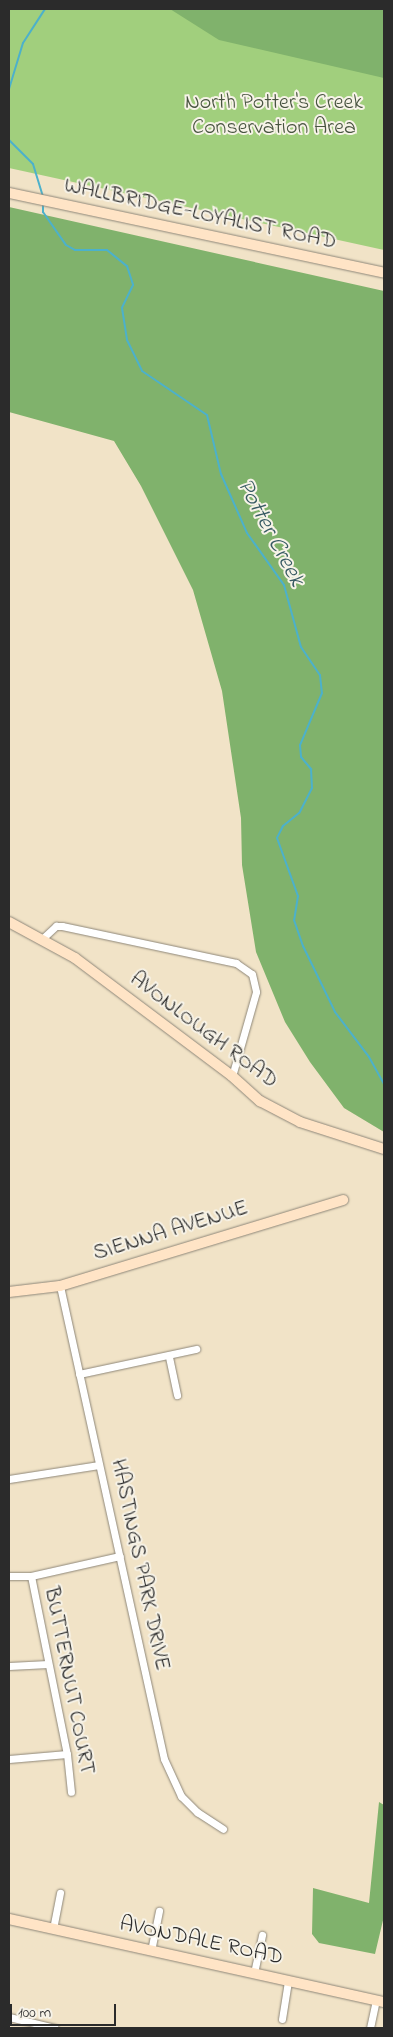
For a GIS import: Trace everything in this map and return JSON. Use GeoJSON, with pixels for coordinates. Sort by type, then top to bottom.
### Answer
{"type":"FeatureCollection","features":[{"type":"Feature","properties":{"kind":"street","name":"WALLBRIDGE-LOYALIST ROAD"},"geometry":{"type":"LineString","coordinates":[[9,193],[384,273]]}},
{"type":"Feature","properties":{"kind":"street","name":"AVONLOUGH ROAD"},"geometry":{"type":"LineString","coordinates":[[9,922],[42,938],[75,958],[232,1076],[260,1101],[300,1122],[384,1149]]}},
{"type":"Feature","properties":{"kind":"street"},"geometry":{"type":"LineString","coordinates":[[42,938],[56,926],[62,926],[236,964],[252,974],[256,992],[232,1076]]}},
{"type":"Feature","properties":{"kind":"street","name":"SIENNA AVENUE"},"geometry":{"type":"LineString","coordinates":[[9,1292],[60,1286],[343,1200]]}},
{"type":"Feature","properties":{"kind":"street","name":"HASTINGS PARK DRIVE"},"geometry":{"type":"LineString","coordinates":[[60,1286],[171,1778],[181,1796],[196,1812],[223,1829]]}},
{"type":"Feature","properties":{"kind":"street"},"geometry":{"type":"LineString","coordinates":[[79,1374],[168,1357],[196,1349]]}},
{"type":"Feature","properties":{"kind":"street"},"geometry":{"type":"LineString","coordinates":[[168,1357],[177,1395]]}},
{"type":"Feature","properties":{"kind":"street"},"geometry":{"type":"LineString","coordinates":[[9,1480],[99,1465]]}},
{"type":"Feature","properties":{"kind":"street"},"geometry":{"type":"LineString","coordinates":[[9,1576],[31,1576],[120,1556]]}},
{"type":"Feature","properties":{"kind":"street","name":"BUTTERNUT COURT"},"geometry":{"type":"LineString","coordinates":[[31,1576],[67,1754],[71,1792]]}},
{"type":"Feature","properties":{"kind":"street"},"geometry":{"type":"LineString","coordinates":[[9,1666],[48,1664]]}},
{"type":"Feature","properties":{"kind":"street"},"geometry":{"type":"LineString","coordinates":[[9,1759],[67,1754]]}},
{"type":"Feature","properties":{"kind":"street"},"geometry":{"type":"LineString","coordinates":[[54,1929],[60,1893]]}},
{"type":"Feature","properties":{"kind":"street"},"geometry":{"type":"LineString","coordinates":[[151,1951],[159,1911]]}},
{"type":"Feature","properties":{"kind":"street","name":"AVONDALE ROAD"},"geometry":{"type":"LineString","coordinates":[[9,1920],[380,2001]]}},
{"type":"Feature","properties":{"kind":"street"},"geometry":{"type":"LineString","coordinates":[[254,1973],[262,1935]]}},
{"type":"Feature","properties":{"kind":"street"},"geometry":{"type":"LineString","coordinates":[[282,2019],[288,1981]]}},
{"type":"Feature","properties":{"kind":"street"},"geometry":{"type":"LineString","coordinates":[[370,2028],[380,2001]]}},
{"type":"Feature","properties":{"kind":"street"},"geometry":{"type":"LineString","coordinates":[[9,2017],[56,2028]]}},
{"type":"Feature","properties":{"kind":"green space","name":"North Potter's Creek Conservation Area"},"geometry":{"type":"Polygon","coordinates":[[[9,9],[384,9],[384,250],[9,168],[9,9]]]}},
{"type":"Feature","properties":{"kind":"green space"},"geometry":{"type":"Polygon","coordinates":[[[170,9],[384,9],[384,78],[219,40],[170,9]]]}},
{"type":"Feature","properties":{"kind":"green space"},"geometry":{"type":"Polygon","coordinates":[[[9,207],[384,291],[384,1132],[344,1108],[310,1062],[285,1022],[256,952],[242,865],[241,818],[222,691],[193,590],[141,486],[114,441],[9,412],[9,207]]]}},
{"type":"Feature","properties":{"kind":"green space"},"geometry":{"type":"Polygon","coordinates":[[[379,1802],[384,1805],[384,1916],[375,1954],[319,1943],[312,1934],[313,1888],[369,1903],[379,1802]]]}},
{"type":"Feature","properties":{"kind":"waterway"},"geometry":{"type":"LineString","coordinates":[[9,89],[23,43],[45,9]]}},
{"type":"Feature","properties":{"kind":"waterway","name":"Potter Creek"},"geometry":{"type":"LineString","coordinates":[[9,140],[33,164],[43,196]]}},
{"type":"Feature","properties":{"kind":"waterway","name":"Potter Creek"},"geometry":{"type":"LineString","coordinates":[[43,204],[43,212],[66,245],[75,250],[107,250],[127,266],[133,285],[122,308],[127,340],[142,371],[207,415],[221,474],[247,533],[284,585],[301,647],[320,675],[322,693],[300,745],[301,757],[311,769],[312,788],[299,813],[283,826],[277,838],[298,896],[294,920],[303,946],[335,1012],[369,1057],[384,1084]]}}]}
